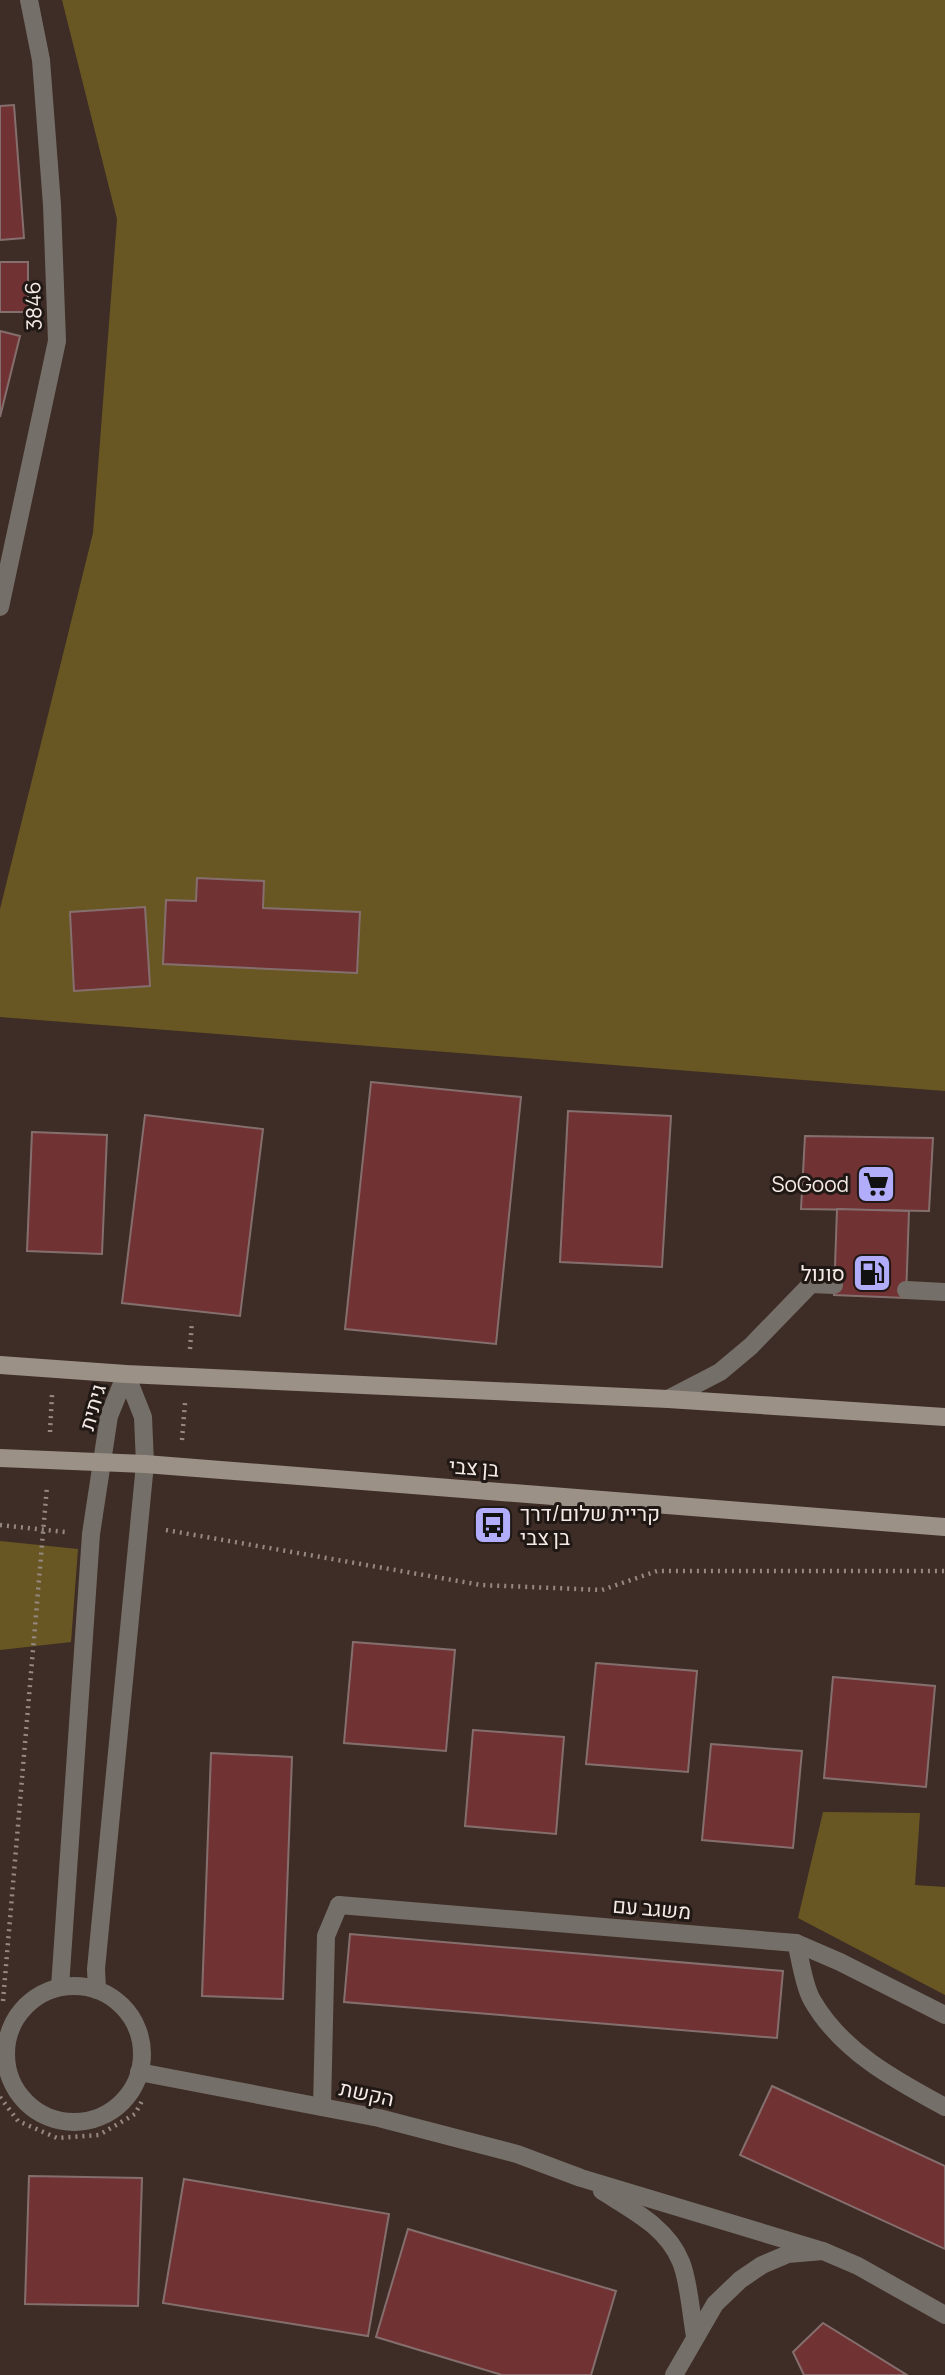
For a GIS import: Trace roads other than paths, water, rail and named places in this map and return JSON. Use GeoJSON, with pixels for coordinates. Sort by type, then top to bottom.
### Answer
{"type":"FeatureCollection","features":[{"type":"Feature","properties":{"kind":"main road"},"geometry":{"type":"LineString","coordinates":[[0,1365],[126,1374],[668,1399],[945,1418]]}},
{"type":"Feature","properties":{"kind":"main road","name":"בן צבי"},"geometry":{"type":"LineString","coordinates":[[0,1458],[145,1464],[945,1527]]}},
{"type":"Feature","properties":{"kind":"street","name":"3846"},"geometry":{"type":"LineString","coordinates":[[0,607],[57,341],[52,205],[41,60],[29,0]]}},
{"type":"Feature","properties":{"kind":"street"},"geometry":{"type":"LineString","coordinates":[[668,1399],[720,1372],[751,1346],[811,1284],[834,1285]]}},
{"type":"Feature","properties":{"kind":"street"},"geometry":{"type":"LineString","coordinates":[[906,1290],[945,1292]]}},
{"type":"Feature","properties":{"kind":"street","name":"גיתית"},"geometry":{"type":"LineString","coordinates":[[60,1987],[91,1534],[109,1416],[126,1374]]}},
{"type":"Feature","properties":{"kind":"street","name":"גיתית"},"geometry":{"type":"LineString","coordinates":[[97,1990],[97,1956],[145,1464],[143,1417],[126,1374]]}},
{"type":"Feature","properties":{"kind":"street","name":"משגב עם"},"geometry":{"type":"LineString","coordinates":[[322,2107],[327,1936],[339,1905],[796,1942],[945,2015]]}},
{"type":"Feature","properties":{"kind":"street"},"geometry":{"type":"LineString","coordinates":[[796,1942],[811,1999],[846,2044],[894,2079],[945,2107]]}},
{"type":"Feature","properties":{"kind":"street"},"geometry":{"type":"LineString","coordinates":[[78,1985],[97,1990],[115,1999],[130,2014],[139,2032],[148,2074],[116,2108],[96,2119],[74,2122],[52,2119],[33,2110],[18,2094],[8,2074],[3,2053],[10,2030],[21,2010],[38,1995],[60,1987],[78,1985]]}},
{"type":"Feature","properties":{"kind":"street","name":"הקשת"},"geometry":{"type":"LineString","coordinates":[[148,2074],[379,2118],[517,2154],[581,2178],[823,2251],[858,2266],[945,2315]]}},
{"type":"Feature","properties":{"kind":"street","name":"הקשת"},"geometry":{"type":"LineString","coordinates":[[581,2178],[649,2221],[666,2236],[681,2263],[695,2336]]}},
{"type":"Feature","properties":{"kind":"street","name":"הקשת"},"geometry":{"type":"LineString","coordinates":[[674,2375],[715,2304],[740,2280],[762,2265],[788,2254],[823,2251]]}},
{"type":"Feature","properties":{"kind":"place","name":"SoGood"},"geometry":{"type":"Point","coordinates":[876,1184]}},
{"type":"Feature","properties":{"kind":"place","name":"סונול"},"geometry":{"type":"Point","coordinates":[872,1273]}},
{"type":"Feature","properties":{"kind":"place","name":"קריית שלום/דרך בן צבי"},"geometry":{"type":"Point","coordinates":[493,1525]}}]}
